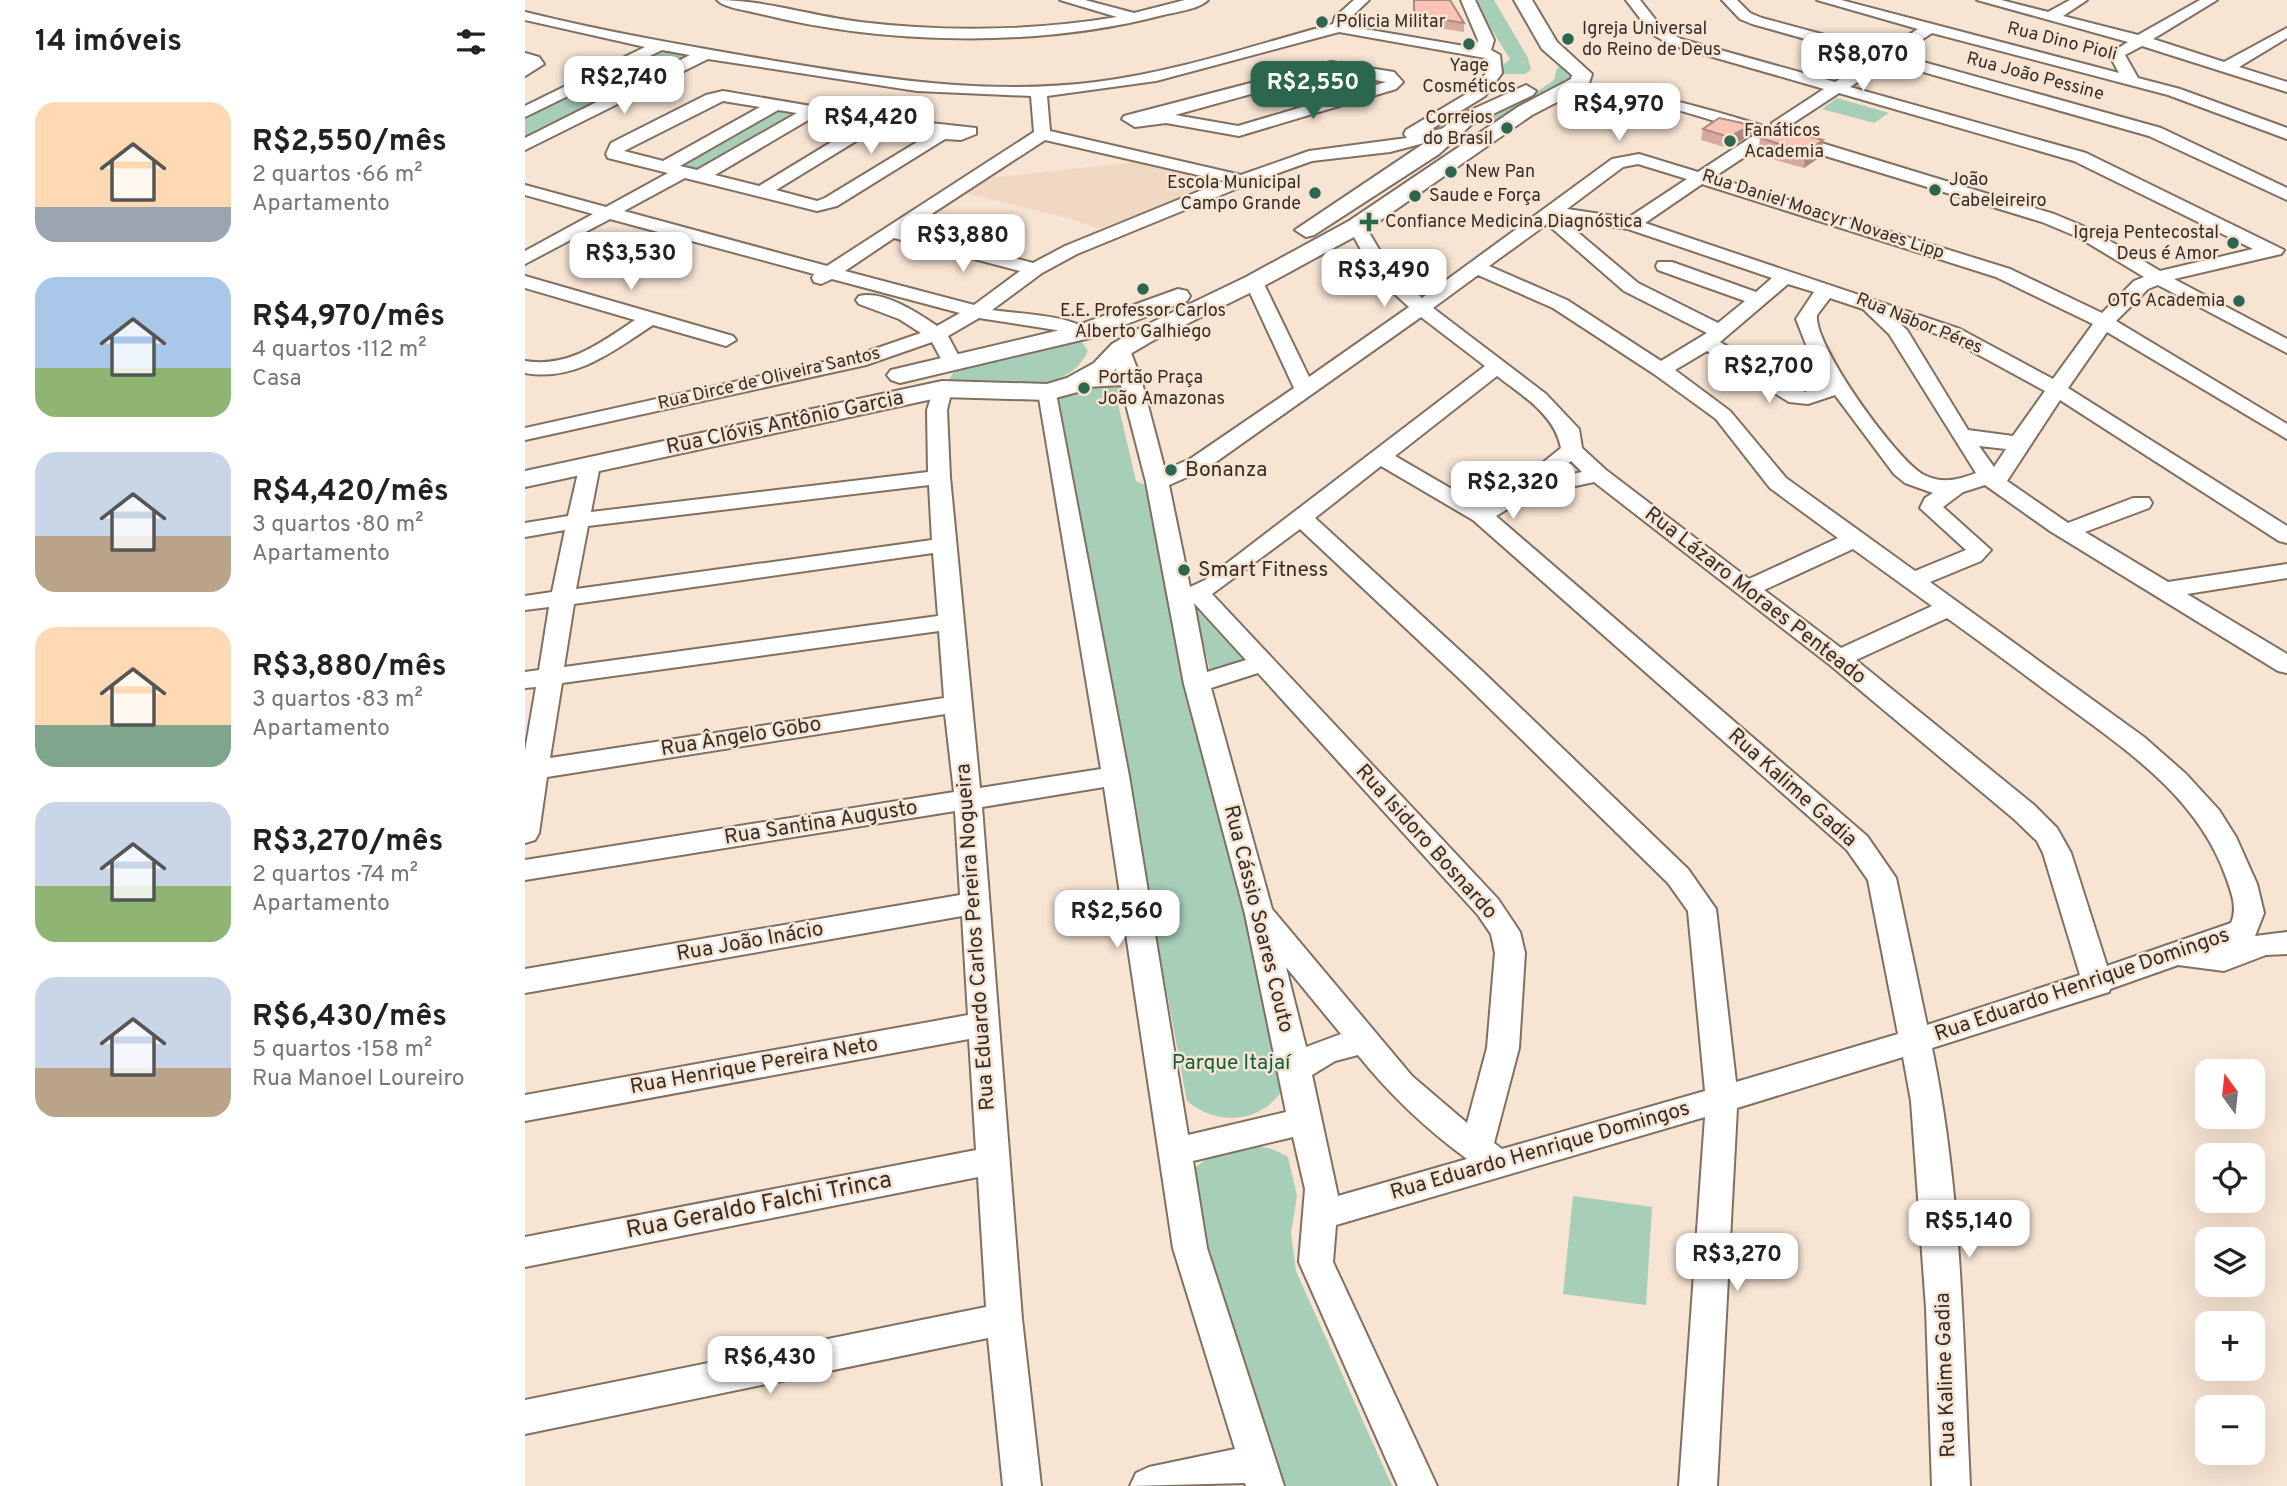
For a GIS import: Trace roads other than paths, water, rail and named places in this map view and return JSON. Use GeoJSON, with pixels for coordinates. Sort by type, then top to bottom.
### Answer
{"type":"FeatureCollection","features":[{"type":"Feature","properties":{"kind":"main road"},"geometry":{"type":"LineString","coordinates":[[1509,0],[1548,81]]}},
{"type":"Feature","properties":{"kind":"main road"},"geometry":{"type":"LineString","coordinates":[[947,377],[1150,308],[1254,258],[1333,215],[1492,101],[1548,81],[1581,82],[1582,74],[1549,45],[1523,0]]}},
{"type":"Feature","properties":{"kind":"main road","name":"Rua Clóvis Antônio Garcia"},"geometry":{"type":"LineString","coordinates":[[525,456],[947,377],[1048,392],[1076,384],[1103,368],[1121,349],[1250,288],[1355,234],[1496,132],[1548,81]]}},
{"type":"Feature","properties":{"kind":"main road"},"geometry":{"type":"LineString","coordinates":[[1458,126],[1496,132]]}},
{"type":"Feature","properties":{"kind":"main road"},"geometry":{"type":"LineString","coordinates":[[1081,332],[1121,349]]}},
{"type":"Feature","properties":{"kind":"main road","name":"Rua Clóvis Antônio Garcia"},"geometry":{"type":"LineString","coordinates":[[525,479],[947,377]]}},
{"type":"Feature","properties":{"kind":"street"},"geometry":{"type":"LineString","coordinates":[[724,0],[797,16],[935,30],[1078,27],[1136,17],[1201,0]]}},
{"type":"Feature","properties":{"kind":"street"},"geometry":{"type":"LineString","coordinates":[[1067,0],[1136,17]]}},
{"type":"Feature","properties":{"kind":"street"},"geometry":{"type":"LineString","coordinates":[[1340,27],[1340,20],[1362,0]]}},
{"type":"Feature","properties":{"kind":"street"},"geometry":{"type":"LineString","coordinates":[[1468,0],[1486,40],[1483,52]]}},
{"type":"Feature","properties":{"kind":"street"},"geometry":{"type":"LineString","coordinates":[[1633,0],[1657,31],[1676,42],[2080,158],[2279,249]]}},
{"type":"Feature","properties":{"kind":"street","name":"Rua João Pessine"},"geometry":{"type":"LineString","coordinates":[[1729,0],[1745,16],[1757,21],[2144,128],[2287,195]]}},
{"type":"Feature","properties":{"kind":"street","name":"Rua Dino Pioli"},"geometry":{"type":"LineString","coordinates":[[1824,0],[2201,100],[2287,134]]}},
{"type":"Feature","properties":{"kind":"street"},"geometry":{"type":"LineString","coordinates":[[1984,0],[2143,41],[2287,87]]}},
{"type":"Feature","properties":{"kind":"street"},"geometry":{"type":"LineString","coordinates":[[2052,16],[2080,0]]}},
{"type":"Feature","properties":{"kind":"street"},"geometry":{"type":"LineString","coordinates":[[2131,80],[2117,54],[2210,0]]}},
{"type":"Feature","properties":{"kind":"street"},"geometry":{"type":"LineString","coordinates":[[525,16],[661,45],[933,90],[1039,92],[1132,82],[1340,27],[1349,31],[1492,55],[1496,66],[1492,101],[1390,147]]}},
{"type":"Feature","properties":{"kind":"street"},"geometry":{"type":"LineString","coordinates":[[1631,224],[1927,29]]}},
{"type":"Feature","properties":{"kind":"street"},"geometry":{"type":"LineString","coordinates":[[2227,67],[2287,32]]}},
{"type":"Feature","properties":{"kind":"street"},"geometry":{"type":"LineString","coordinates":[[2271,42],[2287,47]]}},
{"type":"Feature","properties":{"kind":"street"},"geometry":{"type":"LineString","coordinates":[[525,112],[661,45]]}},
{"type":"Feature","properties":{"kind":"street"},"geometry":{"type":"LineString","coordinates":[[525,145],[707,53]]}},
{"type":"Feature","properties":{"kind":"street"},"geometry":{"type":"LineString","coordinates":[[525,58],[534,60],[537,64],[525,71]]}},
{"type":"Feature","properties":{"kind":"street"},"geometry":{"type":"LineString","coordinates":[[1335,66],[1388,75],[1395,80],[1389,86],[1230,132],[1170,114],[1236,93],[1335,66]]}},
{"type":"Feature","properties":{"kind":"street"},"geometry":{"type":"LineString","coordinates":[[1576,66],[1671,100],[2048,218],[2084,233],[2165,275],[2287,347]]}},
{"type":"Feature","properties":{"kind":"street"},"geometry":{"type":"LineString","coordinates":[[1195,67],[1236,93]]}},
{"type":"Feature","properties":{"kind":"street"},"geometry":{"type":"LineString","coordinates":[[525,258],[813,102],[848,78]]}},
{"type":"Feature","properties":{"kind":"street"},"geometry":{"type":"LineString","coordinates":[[1548,81],[1671,100]]}},
{"type":"Feature","properties":{"kind":"street"},"geometry":{"type":"LineString","coordinates":[[1039,92],[1042,134]]}},
{"type":"Feature","properties":{"kind":"street"},"geometry":{"type":"LineString","coordinates":[[731,96],[776,105],[813,102],[876,122],[938,130],[828,204],[809,206],[615,155],[614,151],[712,98],[731,96]]}},
{"type":"Feature","properties":{"kind":"street"},"geometry":{"type":"LineString","coordinates":[[681,173],[776,105]]}},
{"type":"Feature","properties":{"kind":"street"},"geometry":{"type":"LineString","coordinates":[[1277,120],[1330,153]]}},
{"type":"Feature","properties":{"kind":"street"},"geometry":{"type":"LineString","coordinates":[[758,193],[876,122]]}},
{"type":"Feature","properties":{"kind":"street","name":"Rua Dirce de Oliveira Santos"},"geometry":{"type":"LineString","coordinates":[[525,434],[824,370],[934,335],[977,312],[1035,269],[1093,239],[1309,156],[1390,147],[1458,126]]}},
{"type":"Feature","properties":{"kind":"street"},"geometry":{"type":"LineString","coordinates":[[813,285],[1042,134],[1242,180]]}},
{"type":"Feature","properties":{"kind":"street"},"geometry":{"type":"LineString","coordinates":[[1390,147],[1415,158]]}},
{"type":"Feature","properties":{"kind":"street","name":"Rua Daniel Moacyr Novaes Lipp"},"geometry":{"type":"LineString","coordinates":[[1154,473],[1198,464],[1421,308],[1618,163],[1627,160],[1654,161],[2003,273],[2104,322],[2287,433]]}},
{"type":"Feature","properties":{"kind":"street"},"geometry":{"type":"LineString","coordinates":[[525,190],[977,312],[1060,325],[1081,332]]}},
{"type":"Feature","properties":{"kind":"street"},"geometry":{"type":"LineString","coordinates":[[525,206],[893,307],[947,346],[947,377]]}},
{"type":"Feature","properties":{"kind":"street"},"geometry":{"type":"LineString","coordinates":[[1551,214],[1631,287],[1713,338],[1796,398],[1808,398],[1838,386]]}},
{"type":"Feature","properties":{"kind":"street","name":"Rua Nabor Péres"},"geometry":{"type":"LineString","coordinates":[[1551,214],[1631,224],[1855,298],[1973,342],[2058,390],[2287,536]]}},
{"type":"Feature","properties":{"kind":"street"},"geometry":{"type":"LineString","coordinates":[[892,232],[1035,269]]}},
{"type":"Feature","properties":{"kind":"street","name":"Rua Lázaro Moraes Penteado"},"geometry":{"type":"LineString","coordinates":[[1355,234],[1383,273],[1421,308],[1499,365],[1561,419],[1568,429],[1572,450],[1598,475],[1839,659],[2024,812],[2047,835],[2057,853],[2098,984]]}},
{"type":"Feature","properties":{"kind":"street"},"geometry":{"type":"LineString","coordinates":[[1912,581],[1979,550],[1931,508],[1933,503],[1954,489],[1991,479],[2010,462],[2018,443],[2104,322],[2134,290],[2165,275],[2279,249]]}},
{"type":"Feature","properties":{"kind":"street"},"geometry":{"type":"LineString","coordinates":[[1665,266],[1760,300]]}},
{"type":"Feature","properties":{"kind":"street","name":"Rua Eduardo Henrique Domingos"},"geometry":{"type":"LineString","coordinates":[[1318,1216],[1486,1155],[1722,1097],[1916,1042],[2098,984],[2243,930],[2250,914],[2221,829],[2184,785],[2135,743],[1778,482],[1723,415],[1661,370],[1560,304],[1475,267]]}},
{"type":"Feature","properties":{"kind":"street"},"geometry":{"type":"LineString","coordinates":[[2165,275],[2283,327]]}},
{"type":"Feature","properties":{"kind":"street"},"geometry":{"type":"LineString","coordinates":[[1661,370],[1713,338],[1786,276]]}},
{"type":"Feature","properties":{"kind":"street"},"geometry":{"type":"LineString","coordinates":[[525,282],[726,340]]}},
{"type":"Feature","properties":{"kind":"street"},"geometry":{"type":"LineString","coordinates":[[1250,288],[1304,388]]}},
{"type":"Feature","properties":{"kind":"street"},"geometry":{"type":"LineString","coordinates":[[923,298],[1008,289]]}},
{"type":"Feature","properties":{"kind":"street"},"geometry":{"type":"LineString","coordinates":[[1828,289],[1810,310],[1806,320],[1838,386],[1904,472],[1928,484],[1954,489]]}},
{"type":"Feature","properties":{"kind":"street"},"geometry":{"type":"LineString","coordinates":[[1855,298],[1890,323],[1900,335],[1960,434],[1991,479],[2067,531],[2287,665]]}},
{"type":"Feature","properties":{"kind":"street"},"geometry":{"type":"LineString","coordinates":[[525,368],[543,371],[570,366],[651,318]]}},
{"type":"Feature","properties":{"kind":"street"},"geometry":{"type":"LineString","coordinates":[[1900,335],[1930,325]]}},
{"type":"Feature","properties":{"kind":"street","name":"Rua Cássio Soares Couto"},"geometry":{"type":"LineString","coordinates":[[1121,349],[1190,596],[1197,684],[1259,914],[1295,1069],[1304,1121],[1322,1189],[1318,1216],[1317,1262],[1418,1486]]}},
{"type":"Feature","properties":{"kind":"street"},"geometry":{"type":"LineString","coordinates":[[1190,596],[1213,585],[1499,365]]}},
{"type":"Feature","properties":{"kind":"street","name":"Rua Eduardo Carlos Pereira Nogueira"},"geometry":{"type":"LineString","coordinates":[[947,377],[937,410],[939,477],[957,704],[968,800],[1004,1319],[1022,1486]]}},
{"type":"Feature","properties":{"kind":"street"},"geometry":{"type":"LineString","coordinates":[[1076,384],[1101,379],[1131,379]]}},
{"type":"Feature","properties":{"kind":"street"},"geometry":{"type":"LineString","coordinates":[[1048,392],[1117,776],[1173,1152],[1190,1248],[1260,1474],[1149,1486]]}},
{"type":"Feature","properties":{"kind":"street"},"geometry":{"type":"LineString","coordinates":[[1960,434],[1996,443],[2018,443]]}},
{"type":"Feature","properties":{"kind":"street"},"geometry":{"type":"LineString","coordinates":[[1482,515],[1523,490],[1572,450]]}},
{"type":"Feature","properties":{"kind":"street","name":"Rua Kalime Gadia"},"geometry":{"type":"LineString","coordinates":[[1380,456],[1482,515],[1857,843],[1882,878],[1927,1101],[1934,1162],[1944,1308],[1951,1486]]}},
{"type":"Feature","properties":{"kind":"street"},"geometry":{"type":"LineString","coordinates":[[525,833],[530,770],[551,675],[576,521],[589,465]]}},
{"type":"Feature","properties":{"kind":"street"},"geometry":{"type":"LineString","coordinates":[[1523,490],[1598,475]]}},
{"type":"Feature","properties":{"kind":"street"},"geometry":{"type":"LineString","coordinates":[[525,530],[576,521],[939,477]]}},
{"type":"Feature","properties":{"kind":"street"},"geometry":{"type":"LineString","coordinates":[[2067,531],[2141,503]]}},
{"type":"Feature","properties":{"kind":"street"},"geometry":{"type":"LineString","coordinates":[[1302,518],[1480,684],[1693,892],[1702,909],[1722,1097],[1698,1486]]}},
{"type":"Feature","properties":{"kind":"street"},"geometry":{"type":"LineString","coordinates":[[1746,589],[1855,538]]}},
{"type":"Feature","properties":{"kind":"street"},"geometry":{"type":"LineString","coordinates":[[525,603],[944,545]]}},
{"type":"Feature","properties":{"kind":"street"},"geometry":{"type":"LineString","coordinates":[[2164,590],[2287,571]]}},
{"type":"Feature","properties":{"kind":"street","name":"Rua Isidoro Bosnardo"},"geometry":{"type":"LineString","coordinates":[[1190,596],[1264,663],[1488,907],[1505,932],[1510,953],[1503,1048],[1486,1155]]}},
{"type":"Feature","properties":{"kind":"street"},"geometry":{"type":"LineString","coordinates":[[1839,659],[1948,608]]}},
{"type":"Feature","properties":{"kind":"street"},"geometry":{"type":"LineString","coordinates":[[525,680],[950,622]]}},
{"type":"Feature","properties":{"kind":"street"},"geometry":{"type":"LineString","coordinates":[[1197,684],[1264,663]]}},
{"type":"Feature","properties":{"kind":"street","name":"Rua Ângelo Gobo"},"geometry":{"type":"LineString","coordinates":[[530,770],[957,704]]}},
{"type":"Feature","properties":{"kind":"street","name":"Rua Santina Augusto"},"geometry":{"type":"LineString","coordinates":[[525,870],[1117,776]]}},
{"type":"Feature","properties":{"kind":"street","name":"Rua João Inácio"},"geometry":{"type":"LineString","coordinates":[[525,981],[975,903]]}},
{"type":"Feature","properties":{"kind":"street"},"geometry":{"type":"LineString","coordinates":[[1259,914],[1401,1085],[1438,1120],[1486,1155]]}},
{"type":"Feature","properties":{"kind":"street"},"geometry":{"type":"LineString","coordinates":[[2177,955],[2224,960],[2263,944],[2287,943]]}},
{"type":"Feature","properties":{"kind":"street","name":"Rua Henrique Pereira Neto"},"geometry":{"type":"LineString","coordinates":[[525,1108],[983,1024]]}},
{"type":"Feature","properties":{"kind":"street"},"geometry":{"type":"LineString","coordinates":[[1295,1069],[1327,1050],[1367,1041]]}},
{"type":"Feature","properties":{"kind":"street"},"geometry":{"type":"LineString","coordinates":[[1173,1152],[1304,1121]]}},
{"type":"Feature","properties":{"kind":"street","name":"Rua Geraldo Falchi Trinca"},"geometry":{"type":"LineString","coordinates":[[525,1252],[993,1160]]}},
{"type":"Feature","properties":{"kind":"street"},"geometry":{"type":"LineString","coordinates":[[525,1417],[1004,1319]]}},
{"type":"Feature","properties":{"kind":"place","name":"Policia Militar"},"geometry":{"type":"Point","coordinates":[1322,22]}},
{"type":"Feature","properties":{"kind":"place","name":"Igreja Universal do Reino de Deus"},"geometry":{"type":"Point","coordinates":[1568,39]}},
{"type":"Feature","properties":{"kind":"place","name":"Yage Cosméticos"},"geometry":{"type":"Point","coordinates":[1469,44]}},
{"type":"Feature","properties":{"kind":"place","name":"Correios do Brasil"},"geometry":{"type":"Point","coordinates":[1507,128]}},
{"type":"Feature","properties":{"kind":"place","name":"Fanáticos Academia"},"geometry":{"type":"Point","coordinates":[1730,141]}},
{"type":"Feature","properties":{"kind":"place","name":"New Pan"},"geometry":{"type":"Point","coordinates":[1451,172]}},
{"type":"Feature","properties":{"kind":"place","name":"João Cabeleireiro"},"geometry":{"type":"Point","coordinates":[1935,190]}},
{"type":"Feature","properties":{"kind":"place","name":"Escola Municipal Campo Grande"},"geometry":{"type":"Point","coordinates":[1315,193]}},
{"type":"Feature","properties":{"kind":"place","name":"Saude e Força"},"geometry":{"type":"Point","coordinates":[1415,196]}},
{"type":"Feature","properties":{"kind":"place","name":"Confiance Medicina Diagnóstica"},"geometry":{"type":"Point","coordinates":[1369,222]}},
{"type":"Feature","properties":{"kind":"place","name":"Igreja Pentecostal Deus é Amor"},"geometry":{"type":"Point","coordinates":[2233,243]}},
{"type":"Feature","properties":{"kind":"place","name":"E.E. Professor Carlos Alberto Galhiego"},"geometry":{"type":"Point","coordinates":[1143,289]}},
{"type":"Feature","properties":{"kind":"place","name":"OTG Academia"},"geometry":{"type":"Point","coordinates":[2239,301]}},
{"type":"Feature","properties":{"kind":"place","name":"Portão Praça João Amazonas"},"geometry":{"type":"Point","coordinates":[1084,388]}},
{"type":"Feature","properties":{"kind":"place","name":"Bonanza"},"geometry":{"type":"Point","coordinates":[1171,470]}},
{"type":"Feature","properties":{"kind":"place","name":"Smart Fitness"},"geometry":{"type":"Point","coordinates":[1184,570]}},
{"type":"Feature","properties":{"kind":"park label","name":"Parque Itajaí"},"geometry":{"type":"Point","coordinates":[1231,1063]}}]}
